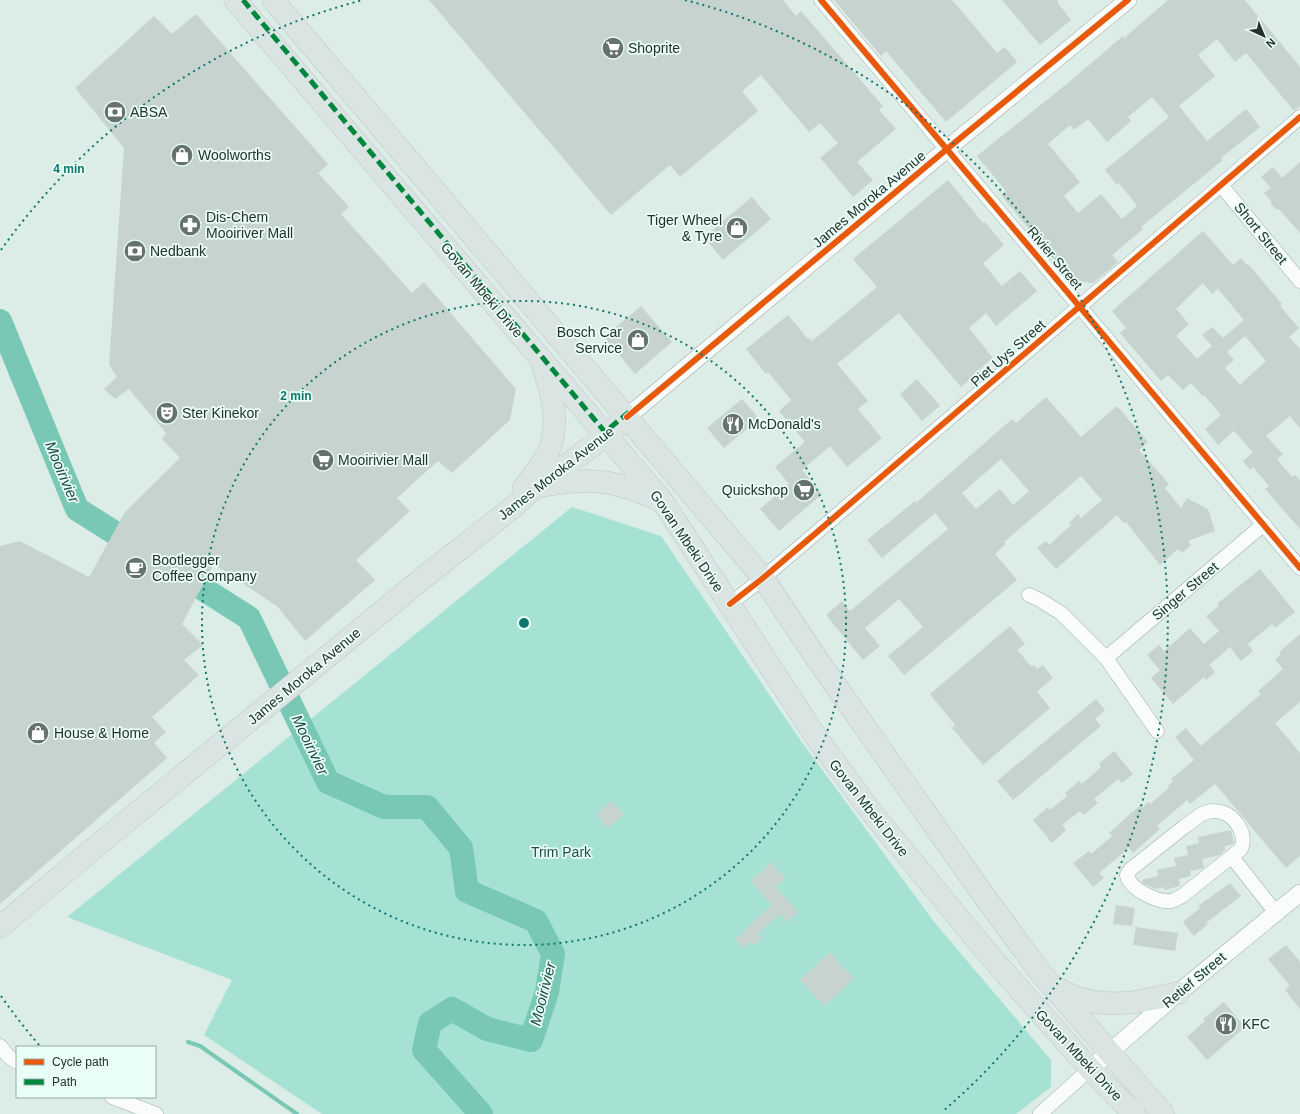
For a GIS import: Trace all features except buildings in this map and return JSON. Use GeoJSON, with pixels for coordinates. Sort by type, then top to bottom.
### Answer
{"type":"FeatureCollection","features":[{"type":"Feature","properties":{"kind":"main road","name":"Govan Mbeki Drive"},"geometry":{"type":"LineString","coordinates":[[235,0],[606,436],[664,502],[816,737],[872,813],[991,957],[1090,1070],[1134,1114]]}},
{"type":"Feature","properties":{"kind":"main road","name":"Govan Mbeki Drive"},"geometry":{"type":"LineString","coordinates":[[273,0],[764,578],[819,662],[936,829],[1040,972],[1163,1114]]}},
{"type":"Feature","properties":{"kind":"main road"},"geometry":{"type":"LineString","coordinates":[[512,508],[544,459],[552,443],[554,420],[553,401],[540,357]]}},
{"type":"Feature","properties":{"kind":"main road","name":"James Moroka Avenue"},"geometry":{"type":"LineString","coordinates":[[0,927],[423,578],[512,508],[535,487],[606,436],[627,417]]}},
{"type":"Feature","properties":{"kind":"main road"},"geometry":{"type":"LineString","coordinates":[[535,487],[567,481],[601,481],[622,485],[664,502]]}},
{"type":"Feature","properties":{"kind":"main road"},"geometry":{"type":"LineString","coordinates":[[1052,986],[1077,998],[1106,1004],[1143,1002],[1178,992]]}},
{"type":"Feature","properties":{"kind":"street","name":"Rivier Street"},"geometry":{"type":"LineString","coordinates":[[821,0],[1300,568]]}},
{"type":"Feature","properties":{"kind":"street","name":"James Moroka Avenue"},"geometry":{"type":"LineString","coordinates":[[627,417],[947,149],[1128,0]]}},
{"type":"Feature","properties":{"kind":"street","name":"Piet Uys Street"},"geometry":{"type":"LineString","coordinates":[[730,604],[764,578],[1300,117]]}},
{"type":"Feature","properties":{"kind":"street","name":"Short Street"},"geometry":{"type":"LineString","coordinates":[[1221,185],[1300,282]]}},
{"type":"Feature","properties":{"kind":"street","name":"Singer Street"},"geometry":{"type":"LineString","coordinates":[[1106,658],[1264,524]]}},
{"type":"Feature","properties":{"kind":"street"},"geometry":{"type":"LineString","coordinates":[[1029,595],[1061,613],[1106,658],[1157,731]]}},
{"type":"Feature","properties":{"kind":"street"},"geometry":{"type":"LineString","coordinates":[[1219,811],[1226,813],[1237,824],[1242,833],[1243,844],[1241,849],[1232,858],[1182,896],[1172,901],[1163,901],[1154,898],[1135,887],[1127,879],[1127,875],[1131,869],[1202,814],[1211,812],[1219,811]]}},
{"type":"Feature","properties":{"kind":"street"},"geometry":{"type":"LineString","coordinates":[[1232,858],[1276,913]]}},
{"type":"Feature","properties":{"kind":"street","name":"Retief Street"},"geometry":{"type":"LineString","coordinates":[[1090,1070],[1178,992],[1300,893]]}},
{"type":"Feature","properties":{"kind":"street"},"geometry":{"type":"LineString","coordinates":[[0,1046],[9,1057],[16,1061]]}},
{"type":"Feature","properties":{"kind":"street"},"geometry":{"type":"LineString","coordinates":[[1040,1114],[1090,1070]]}},
{"type":"Feature","properties":{"kind":"street"},"geometry":{"type":"LineString","coordinates":[[115,1098],[156,1114]]}},
{"type":"Feature","properties":{"kind":"green space","name":"Trim Park"},"geometry":{"type":"Polygon","coordinates":[[[572,507],[661,536],[801,741],[935,923],[1051,1060],[1051,1087],[1016,1114],[322,1114],[204,1035],[232,980],[67,917],[572,507]]]}},
{"type":"Feature","properties":{"kind":"waterway","name":"Mooirivier"},"geometry":{"type":"LineString","coordinates":[[0,321],[77,509],[142,550]]}},
{"type":"Feature","properties":{"kind":"waterway","name":"Mooirivier"},"geometry":{"type":"LineString","coordinates":[[175,571],[249,618],[328,782],[384,807],[427,807],[461,848],[467,891],[536,921],[553,954],[547,992],[531,1040],[487,1029],[452,1009],[430,1023],[424,1050],[481,1114]]}},
{"type":"Feature","properties":{"kind":"waterway"},"geometry":{"type":"LineString","coordinates":[[188,1042],[200,1046],[297,1114]]}},
{"type":"Feature","properties":{"kind":"marked path"},"geometry":{"type":"LineString","coordinates":[[243,0],[605,432],[629,412]]}},
{"type":"Feature","properties":{"kind":"cycle path"},"geometry":{"type":"LineString","coordinates":[[821,0],[1300,568]]}},
{"type":"Feature","properties":{"kind":"cycle path"},"geometry":{"type":"LineString","coordinates":[[627,417],[947,149],[1128,0]]}},
{"type":"Feature","properties":{"kind":"cycle path"},"geometry":{"type":"LineString","coordinates":[[730,604],[816,533],[1300,117]]}},
{"type":"Feature","properties":{"kind":"place","name":"Shoprite"},"geometry":{"type":"Point","coordinates":[613,48]}},
{"type":"Feature","properties":{"kind":"place","name":"ABSA"},"geometry":{"type":"Point","coordinates":[115,112]}},
{"type":"Feature","properties":{"kind":"place","name":"Woolworths"},"geometry":{"type":"Point","coordinates":[182,155]}},
{"type":"Feature","properties":{"kind":"place","name":"Dis-Chem Mooiriver Mall"},"geometry":{"type":"Point","coordinates":[190,225]}},
{"type":"Feature","properties":{"kind":"place","name":"Tiger Wheel & Tyre"},"geometry":{"type":"Point","coordinates":[737,228]}},
{"type":"Feature","properties":{"kind":"place","name":"Nedbank"},"geometry":{"type":"Point","coordinates":[135,251]}},
{"type":"Feature","properties":{"kind":"place","name":"Bosch Car Service"},"geometry":{"type":"Point","coordinates":[638,340]}},
{"type":"Feature","properties":{"kind":"place","name":"Ster Kinekor"},"geometry":{"type":"Point","coordinates":[167,413]}},
{"type":"Feature","properties":{"kind":"place","name":"McDonald's"},"geometry":{"type":"Point","coordinates":[733,424]}},
{"type":"Feature","properties":{"kind":"place","name":"Mooirivier Mall"},"geometry":{"type":"Point","coordinates":[323,460]}},
{"type":"Feature","properties":{"kind":"place","name":"Quickshop"},"geometry":{"type":"Point","coordinates":[804,490]}},
{"type":"Feature","properties":{"kind":"place","name":"Bootlegger Coffee Company"},"geometry":{"type":"Point","coordinates":[136,568]}},
{"type":"Feature","properties":{"kind":"place","name":"House & Home"},"geometry":{"type":"Point","coordinates":[38,733]}},
{"type":"Feature","properties":{"kind":"place","name":"KFC"},"geometry":{"type":"Point","coordinates":[1226,1024]}}]}
